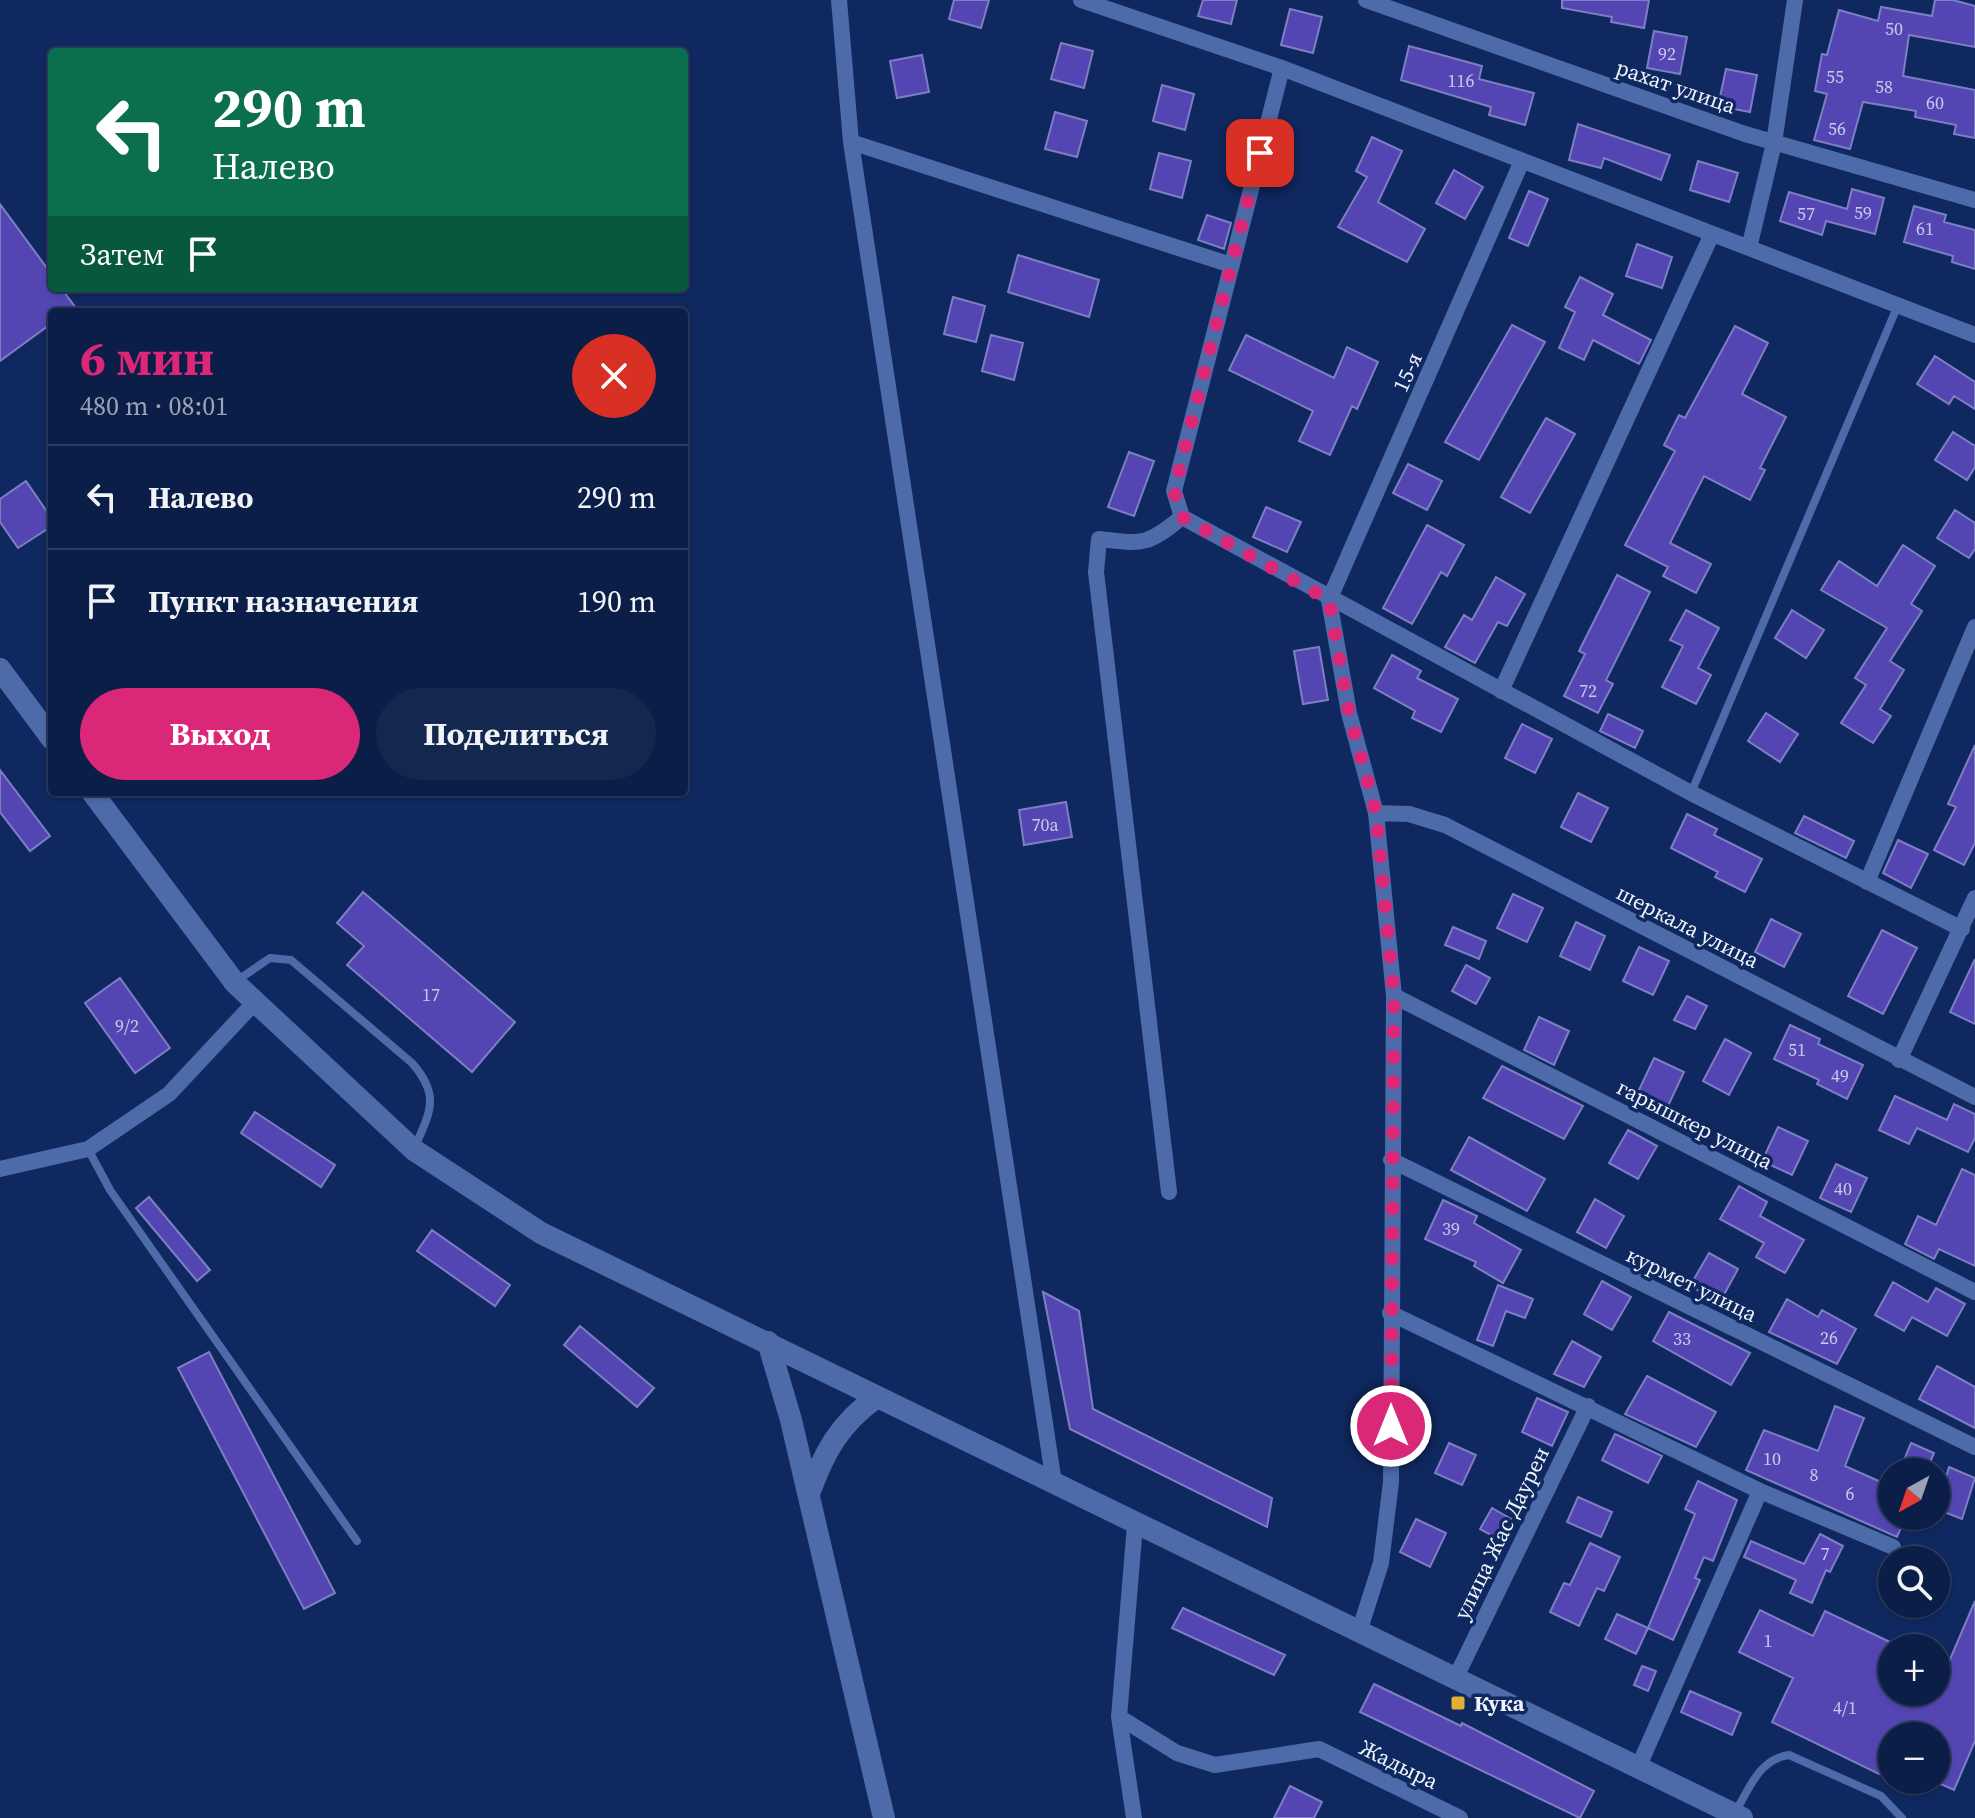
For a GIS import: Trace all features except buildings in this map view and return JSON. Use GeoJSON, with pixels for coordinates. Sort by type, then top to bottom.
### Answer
{"type":"FeatureCollection","features":[{"type":"Feature","properties":{"kind":"main road"},"geometry":{"type":"LineString","coordinates":[[2,676],[48,734]]}},
{"type":"Feature","properties":{"kind":"main road"},"geometry":{"type":"LineString","coordinates":[[95,796],[235,983],[414,1150],[541,1233],[1135,1525],[1738,1816]]}},
{"type":"Feature","properties":{"kind":"main road"},"geometry":{"type":"LineString","coordinates":[[768,1342],[809,1495],[884,1818]]}},
{"type":"Feature","properties":{"kind":"main road"},"geometry":{"type":"LineString","coordinates":[[809,1495],[820,1464],[845,1422],[877,1397]]}},
{"type":"Feature","properties":{"kind":"street"},"geometry":{"type":"LineString","coordinates":[[839,0],[851,142],[1054,1483]]}},
{"type":"Feature","properties":{"kind":"street"},"geometry":{"type":"LineString","coordinates":[[1081,0],[1282,68],[1975,335]]}},
{"type":"Feature","properties":{"kind":"street","name":"рахат улица"},"geometry":{"type":"LineString","coordinates":[[1366,0],[1774,143],[1975,200]]}},
{"type":"Feature","properties":{"kind":"street"},"geometry":{"type":"LineString","coordinates":[[1749,248],[1774,143],[1795,0]]}},
{"type":"Feature","properties":{"kind":"street"},"geometry":{"type":"LineString","coordinates":[[1282,68],[1174,491],[1182,517],[1329,600],[1691,793],[1962,929]]}},
{"type":"Feature","properties":{"kind":"street"},"geometry":{"type":"LineString","coordinates":[[851,142],[1231,265]]}},
{"type":"Feature","properties":{"kind":"street","name":"15-я"},"geometry":{"type":"LineString","coordinates":[[1329,600],[1522,161]]}},
{"type":"Feature","properties":{"kind":"street"},"geometry":{"type":"LineString","coordinates":[[1501,691],[1712,234]]}},
{"type":"Feature","properties":{"kind":"street"},"geometry":{"type":"LineString","coordinates":[[1169,1192],[1096,572],[1099,539],[1137,543],[1157,538],[1182,517]]}},
{"type":"Feature","properties":{"kind":"street"},"geometry":{"type":"LineString","coordinates":[[1329,600],[1349,713],[1376,813],[1394,996],[1391,1482],[1381,1563],[1359,1632]]}},
{"type":"Feature","properties":{"kind":"street"},"geometry":{"type":"LineString","coordinates":[[1867,882],[1975,627]]}},
{"type":"Feature","properties":{"kind":"street","name":"шеркала улица"},"geometry":{"type":"LineString","coordinates":[[1376,813],[1409,814],[1445,825],[1975,1097]]}},
{"type":"Feature","properties":{"kind":"street"},"geometry":{"type":"LineString","coordinates":[[1899,1060],[1975,898]]}},
{"type":"Feature","properties":{"kind":"street","name":"гарышкер улица"},"geometry":{"type":"LineString","coordinates":[[1394,996],[1975,1292]]}},
{"type":"Feature","properties":{"kind":"street"},"geometry":{"type":"LineString","coordinates":[[0,1169],[88,1149],[169,1094],[255,1002]]}},
{"type":"Feature","properties":{"kind":"street","name":"курмет улица"},"geometry":{"type":"LineString","coordinates":[[1391,1160],[1975,1447]]}},
{"type":"Feature","properties":{"kind":"street"},"geometry":{"type":"LineString","coordinates":[[1390,1313],[1760,1491],[1891,1546]]}},
{"type":"Feature","properties":{"kind":"street","name":"улица Жас Даурен"},"geometry":{"type":"LineString","coordinates":[[1455,1679],[1588,1406]]}},
{"type":"Feature","properties":{"kind":"street"},"geometry":{"type":"LineString","coordinates":[[1638,1768],[1760,1491]]}},
{"type":"Feature","properties":{"kind":"street"},"geometry":{"type":"LineString","coordinates":[[1134,1818],[1119,1717],[1135,1525]]}},
{"type":"Feature","properties":{"kind":"street","name":"Жадыра"},"geometry":{"type":"LineString","coordinates":[[1119,1717],[1177,1753],[1215,1765],[1319,1749],[1460,1818]]}},
{"type":"Feature","properties":{"kind":"lane"},"geometry":{"type":"LineString","coordinates":[[1691,793],[1898,305]]}},
{"type":"Feature","properties":{"kind":"lane"},"geometry":{"type":"LineString","coordinates":[[235,983],[270,958],[291,960],[412,1063],[427,1079],[432,1095],[428,1116],[414,1150]]}},
{"type":"Feature","properties":{"kind":"lane"},"geometry":{"type":"LineString","coordinates":[[88,1149],[110,1190],[357,1541]]}},
{"type":"Feature","properties":{"kind":"lane"},"geometry":{"type":"LineString","coordinates":[[1738,1816],[1761,1769],[1774,1757],[1789,1755],[1881,1796],[1902,1818]]}},
{"type":"Feature","properties":{"kind":"place","name":"Кука"},"geometry":{"type":"Point","coordinates":[1458,1703]}},
{"type":"Feature","properties":{"kind":"route"},"geometry":{"type":"LineString","coordinates":[[1260,153],[1174,491],[1182,517],[1329,600],[1349,713],[1376,813],[1394,996],[1391,1426]]}}]}
